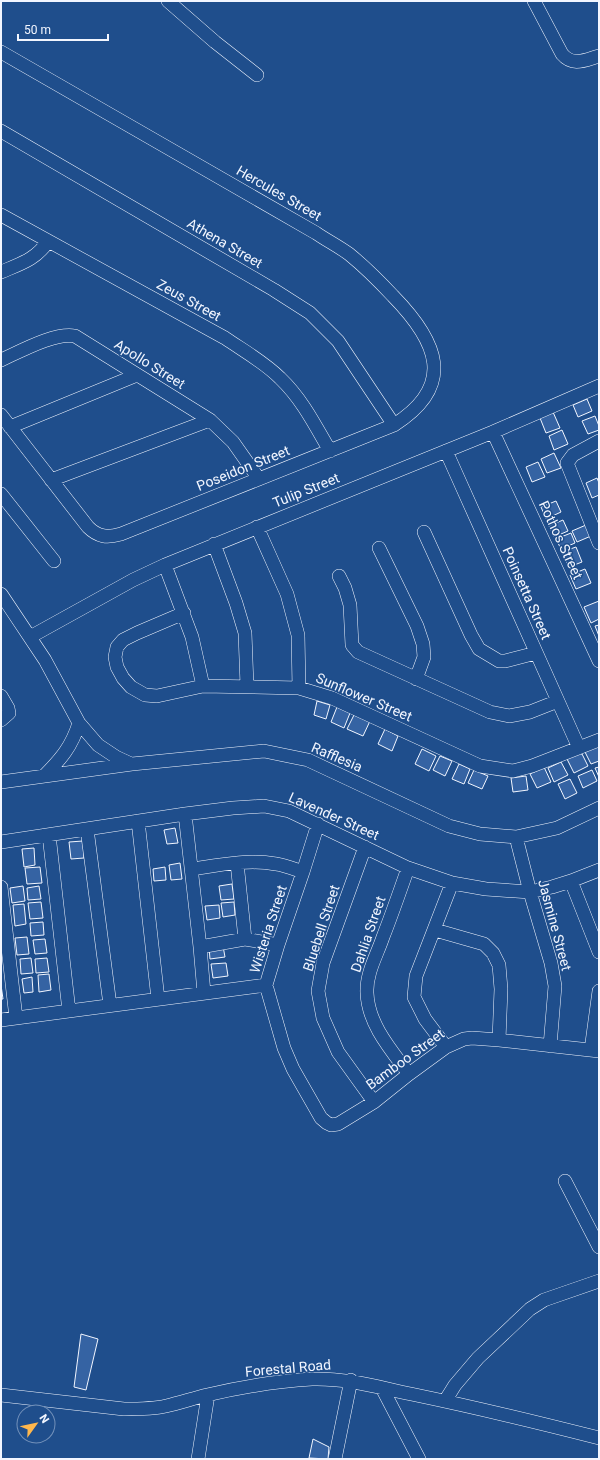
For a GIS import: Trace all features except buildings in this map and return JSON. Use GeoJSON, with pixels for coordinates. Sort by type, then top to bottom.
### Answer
{"type":"FeatureCollection","features":[{"type":"Feature","properties":{"kind":"street"},"geometry":{"type":"LineString","coordinates":[[168,1],[215,42],[257,74]]}},
{"type":"Feature","properties":{"kind":"street"},"geometry":{"type":"LineString","coordinates":[[534,1],[562,54],[567,60],[575,62],[599,56]]}},
{"type":"Feature","properties":{"kind":"street","name":"Hercules Street"},"geometry":{"type":"LineString","coordinates":[[1,52],[316,233],[348,254],[377,279],[404,307],[422,331],[432,349],[434,363],[434,374],[430,388],[423,400],[415,410],[394,425]]}},
{"type":"Feature","properties":{"kind":"street","name":"Athena Street"},"geometry":{"type":"LineString","coordinates":[[1,132],[274,290],[310,313],[338,341],[394,425]]}},
{"type":"Feature","properties":{"kind":"street","name":"Zeus Street"},"geometry":{"type":"LineString","coordinates":[[1,215],[225,338],[259,361],[279,377],[297,396],[311,417],[330,451]]}},
{"type":"Feature","properties":{"kind":"street"},"geometry":{"type":"LineString","coordinates":[[1,272],[30,260],[41,251],[48,241]]}},
{"type":"Feature","properties":{"kind":"street","name":"Apollo Street"},"geometry":{"type":"LineString","coordinates":[[1,360],[53,338],[68,334],[75,336],[210,420],[233,442],[259,479]]}},
{"type":"Feature","properties":{"kind":"street"},"geometry":{"type":"LineString","coordinates":[[10,427],[137,375]]}},
{"type":"Feature","properties":{"kind":"street","name":"Tulip Street"},"geometry":{"type":"LineString","coordinates":[[30,637],[133,580],[165,565],[493,432],[599,386]]}},
{"type":"Feature","properties":{"kind":"street"},"geometry":{"type":"LineString","coordinates":[[1,415],[51,480],[210,420]]}},
{"type":"Feature","properties":{"kind":"street","name":"Poseidon Street"},"geometry":{"type":"LineString","coordinates":[[51,480],[93,532],[103,537],[109,537],[121,534],[394,425]]}},
{"type":"Feature","properties":{"kind":"street","name":"Pothos Street"},"geometry":{"type":"LineString","coordinates":[[493,432],[599,661]]}},
{"type":"Feature","properties":{"kind":"street"},"geometry":{"type":"LineString","coordinates":[[599,441],[572,455],[567,463],[599,543]]}},
{"type":"Feature","properties":{"kind":"street","name":"Poinsetta Street"},"geometry":{"type":"LineString","coordinates":[[446,451],[579,748]]}},
{"type":"Feature","properties":{"kind":"street"},"geometry":{"type":"LineString","coordinates":[[1,494],[54,562]]}},
{"type":"Feature","properties":{"kind":"street"},"geometry":{"type":"LineString","coordinates":[[257,527],[287,594],[298,635],[298,688]]}},
{"type":"Feature","properties":{"kind":"street"},"geometry":{"type":"LineString","coordinates":[[424,532],[471,635],[479,648],[499,661],[505,661],[536,653]]}},
{"type":"Feature","properties":{"kind":"street"},"geometry":{"type":"LineString","coordinates":[[214,544],[236,603],[245,633],[247,686]]}},
{"type":"Feature","properties":{"kind":"street"},"geometry":{"type":"LineString","coordinates":[[378,548],[417,626],[423,644],[424,657],[416,679]]}},
{"type":"Feature","properties":{"kind":"street"},"geometry":{"type":"LineString","coordinates":[[165,565],[192,637],[203,686]]}},
{"type":"Feature","properties":{"kind":"street"},"geometry":{"type":"LineString","coordinates":[[338,576],[345,588],[350,605],[351,640],[354,649],[358,652],[490,712],[509,716],[530,712],[558,701]]}},
{"type":"Feature","properties":{"kind":"street"},"geometry":{"type":"LineString","coordinates":[[1,594],[30,637],[79,723],[98,745],[116,757],[132,764]]}},
{"type":"Feature","properties":{"kind":"street","name":"Sunflower Street"},"geometry":{"type":"LineString","coordinates":[[184,613],[123,640],[117,647],[114,658],[123,678],[131,687],[145,695],[157,696],[203,686],[298,688],[332,698],[480,766],[512,771],[532,766],[599,740]]}},
{"type":"Feature","properties":{"kind":"street"},"geometry":{"type":"LineString","coordinates":[[1,696],[8,708],[8,713],[1,720]]}},
{"type":"Feature","properties":{"kind":"street"},"geometry":{"type":"LineString","coordinates":[[44,776],[70,747],[79,723]]}},
{"type":"Feature","properties":{"kind":"street","name":"Rafflesia"},"geometry":{"type":"LineString","coordinates":[[1,782],[132,764],[264,751],[308,760],[449,826],[480,834],[516,838],[557,828],[599,808]]}},
{"type":"Feature","properties":{"kind":"street","name":"Lavender Street"},"geometry":{"type":"LineString","coordinates":[[1,842],[185,814],[264,806],[289,811],[408,868],[452,883],[486,889],[530,892],[571,881],[599,870]]}},
{"type":"Feature","properties":{"kind":"street"},"geometry":{"type":"LineString","coordinates":[[185,814],[204,993]]}},
{"type":"Feature","properties":{"kind":"street"},"geometry":{"type":"LineString","coordinates":[[138,821],[158,999]]}},
{"type":"Feature","properties":{"kind":"street","name":"Wisteria Street"},"geometry":{"type":"LineString","coordinates":[[318,824],[266,985],[284,1048],[293,1069],[321,1118],[326,1123],[331,1125]]}},
{"type":"Feature","properties":{"kind":"street"},"geometry":{"type":"LineString","coordinates":[[86,829],[110,1005]]}},
{"type":"Feature","properties":{"kind":"street"},"geometry":{"type":"LineString","coordinates":[[49,835],[68,1011]]}},
{"type":"Feature","properties":{"kind":"street","name":"Jasmine Street"},"geometry":{"type":"LineString","coordinates":[[516,838],[551,963],[555,986],[550,1046]]}},
{"type":"Feature","properties":{"kind":"street","name":"Bluebell Street"},"geometry":{"type":"LineString","coordinates":[[365,847],[323,963],[318,991],[323,1018],[338,1052],[374,1102]]}},
{"type":"Feature","properties":{"kind":"street"},"geometry":{"type":"LineString","coordinates":[[192,869],[238,863],[264,862],[278,864],[303,872]]}},
{"type":"Feature","properties":{"kind":"street"},"geometry":{"type":"LineString","coordinates":[[238,863],[245,939]]}},
{"type":"Feature","properties":{"kind":"street","name":"Dahlia Street"},"geometry":{"type":"LineString","coordinates":[[408,868],[369,972],[367,993],[371,1014],[380,1035],[409,1074]]}},
{"type":"Feature","properties":{"kind":"street"},"geometry":{"type":"LineString","coordinates":[[571,881],[599,952]]}},
{"type":"Feature","properties":{"kind":"street"},"geometry":{"type":"LineString","coordinates":[[446,1047],[425,1019],[414,997],[416,976],[452,883]]}},
{"type":"Feature","properties":{"kind":"street"},"geometry":{"type":"LineString","coordinates":[[1,887],[16,1018]]}},
{"type":"Feature","properties":{"kind":"street"},"geometry":{"type":"LineString","coordinates":[[434,930],[484,944],[493,953],[499,965],[501,989],[499,1040]]}},
{"type":"Feature","properties":{"kind":"street"},"geometry":{"type":"LineString","coordinates":[[200,947],[245,939],[278,946]]}},
{"type":"Feature","properties":{"kind":"street"},"geometry":{"type":"LineString","coordinates":[[1,1020],[266,985]]}},
{"type":"Feature","properties":{"kind":"street"},"geometry":{"type":"LineString","coordinates":[[595,1051],[599,991]]}},
{"type":"Feature","properties":{"kind":"street","name":"Bamboo Street"},"geometry":{"type":"LineString","coordinates":[[331,1125],[338,1124],[374,1102],[446,1047],[464,1039],[472,1038],[499,1040],[595,1051]]}},
{"type":"Feature","properties":{"kind":"street"},"geometry":{"type":"LineString","coordinates":[[565,1182],[599,1247]]}},
{"type":"Feature","properties":{"kind":"street"},"geometry":{"type":"LineString","coordinates":[[445,1401],[460,1379],[478,1358],[530,1310],[544,1300],[599,1281]]}},
{"type":"Feature","properties":{"kind":"street","name":"Forestal Road"},"geometry":{"type":"LineString","coordinates":[[1,1395],[137,1409],[166,1406],[208,1395],[257,1386],[311,1380],[350,1380],[520,1417],[599,1438]]}},
{"type":"Feature","properties":{"kind":"street"},"geometry":{"type":"LineString","coordinates":[[335,1459],[350,1380]]}},
{"type":"Feature","properties":{"kind":"street"},"geometry":{"type":"LineString","coordinates":[[382,1388],[419,1459]]}},
{"type":"Feature","properties":{"kind":"street"},"geometry":{"type":"LineString","coordinates":[[198,1459],[208,1395]]}}]}
